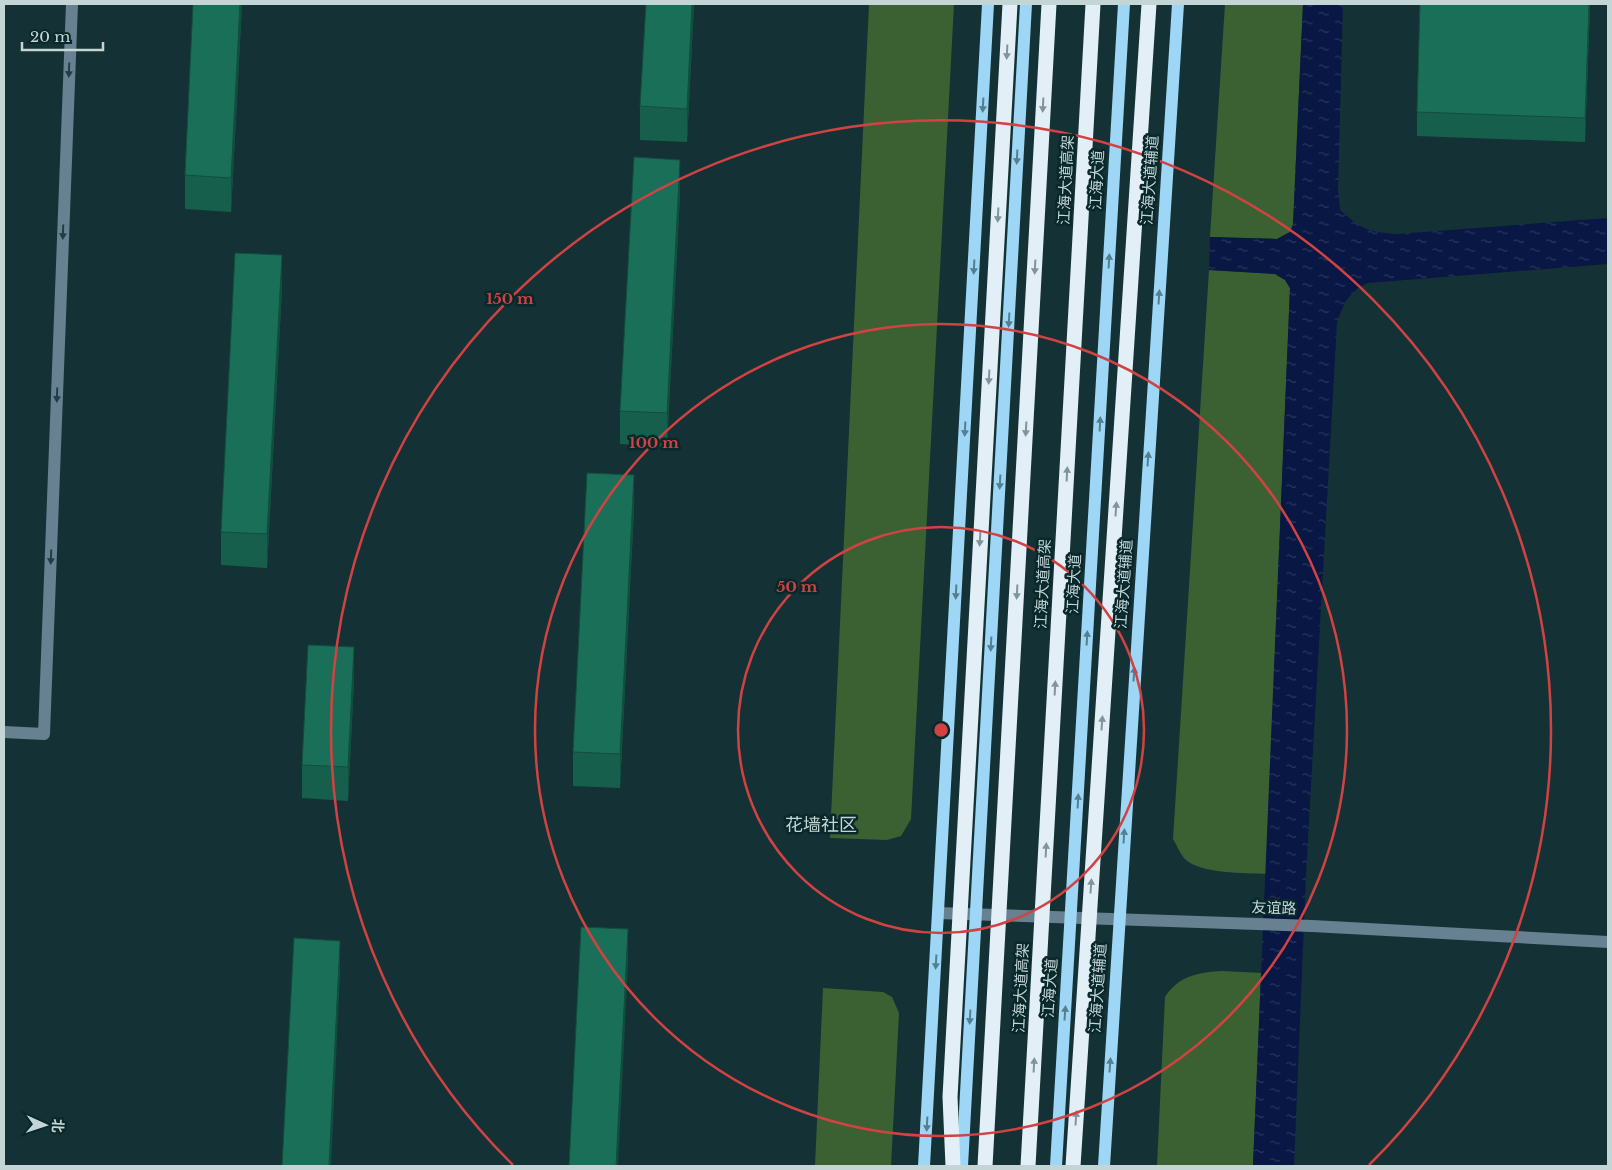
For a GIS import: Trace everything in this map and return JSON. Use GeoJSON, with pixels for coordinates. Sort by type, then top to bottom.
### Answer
{"type":"FeatureCollection","features":[{"type":"Feature","properties":{"kind":"highway"},"geometry":{"type":"LineString","coordinates":[[953,1166],[950,1096],[1010,4]]}},
{"type":"Feature","properties":{"kind":"highway","name":"江海大道高架"},"geometry":{"type":"LineString","coordinates":[[986,1166],[1049,4]]}},
{"type":"Feature","properties":{"kind":"highway","name":"江海大道高架"},"geometry":{"type":"LineString","coordinates":[[1028,1166],[1093,4]]}},
{"type":"Feature","properties":{"kind":"highway"},"geometry":{"type":"LineString","coordinates":[[1073,1166],[1149,4]]}},
{"type":"Feature","properties":{"kind":"main road"},"geometry":{"type":"LineString","coordinates":[[924,1166],[988,4]]}},
{"type":"Feature","properties":{"kind":"main road"},"geometry":{"type":"LineString","coordinates":[[962,1166],[1026,4]]}},
{"type":"Feature","properties":{"kind":"main road","name":"江海大道"},"geometry":{"type":"LineString","coordinates":[[1056,1166],[1124,4]]}},
{"type":"Feature","properties":{"kind":"main road","name":"江海大道辅道"},"geometry":{"type":"LineString","coordinates":[[1104,1166],[1178,4]]}},
{"type":"Feature","properties":{"kind":"street"},"geometry":{"type":"LineString","coordinates":[[4,732],[44,734],[72,4]]}},
{"type":"Feature","properties":{"kind":"street","name":"友谊路"},"geometry":{"type":"LineString","coordinates":[[938,913],[976,916],[1312,926],[1608,942]]}},
{"type":"Feature","properties":{"kind":"green space"},"geometry":{"type":"Polygon","coordinates":[[[869,4],[954,4],[911,819],[901,836],[887,840],[830,838],[869,4]]]}},
{"type":"Feature","properties":{"kind":"green space"},"geometry":{"type":"Polygon","coordinates":[[[1225,4],[1303,4],[1293,224],[1290,232],[1277,239],[1210,237],[1225,4]]]}},
{"type":"Feature","properties":{"kind":"green space"},"geometry":{"type":"Polygon","coordinates":[[[1209,270],[1275,274],[1285,280],[1290,288],[1266,874],[1224,872],[1201,868],[1185,859],[1173,839],[1209,270]]]}},
{"type":"Feature","properties":{"kind":"green space"},"geometry":{"type":"Polygon","coordinates":[[[1223,971],[1261,973],[1253,1166],[1157,1166],[1165,997],[1176,984],[1190,976],[1223,971]]]}},
{"type":"Feature","properties":{"kind":"green space"},"geometry":{"type":"Polygon","coordinates":[[[823,988],[883,992],[892,997],[899,1013],[891,1166],[815,1166],[823,988]]]}},
{"type":"Feature","properties":{"kind":"water"},"geometry":{"type":"Polygon","coordinates":[[[1303,4],[1343,4],[1338,188],[1340,210],[1366,229],[1397,234],[1608,218],[1608,264],[1368,283],[1351,294],[1339,316],[1337,323],[1306,875],[1294,1166],[1253,1166],[1290,288],[1285,280],[1275,274],[1209,270],[1210,237],[1277,239],[1290,232],[1293,225],[1303,4]]]}},
{"type":"Feature","properties":{"kind":"building"},"geometry":{"type":"Polygon","coordinates":[[[193,4],[240,4],[231,178],[185,175],[193,4]]]}},
{"type":"Feature","properties":{"kind":"building"},"geometry":{"type":"Polygon","coordinates":[[[646,4],[692,4],[687,109],[640,106],[646,4]]]}},
{"type":"Feature","properties":{"kind":"building"},"geometry":{"type":"Polygon","coordinates":[[[1420,4],[1589,4],[1585,118],[1417,112],[1420,4]]]}},
{"type":"Feature","properties":{"kind":"building"},"geometry":{"type":"Polygon","coordinates":[[[634,157],[680,160],[667,413],[620,411],[634,157]]]}},
{"type":"Feature","properties":{"kind":"building"},"geometry":{"type":"Polygon","coordinates":[[[235,253],[282,255],[267,534],[221,532],[235,253]]]}},
{"type":"Feature","properties":{"kind":"building"},"geometry":{"type":"Polygon","coordinates":[[[587,473],[634,475],[620,754],[573,752],[587,473]]]}},
{"type":"Feature","properties":{"kind":"building"},"geometry":{"type":"Polygon","coordinates":[[[308,645],[354,647],[348,767],[302,765],[308,645]]]}},
{"type":"Feature","properties":{"kind":"building"},"geometry":{"type":"Polygon","coordinates":[[[581,927],[628,929],[616,1166],[569,1166],[581,927]]]}},
{"type":"Feature","properties":{"kind":"building"},"geometry":{"type":"Polygon","coordinates":[[[294,938],[340,941],[329,1166],[282,1166],[294,938]]]}},
{"type":"Feature","properties":{"kind":"district","name":"花墙社区"},"geometry":{"type":"Point","coordinates":[821,825]}}]}
